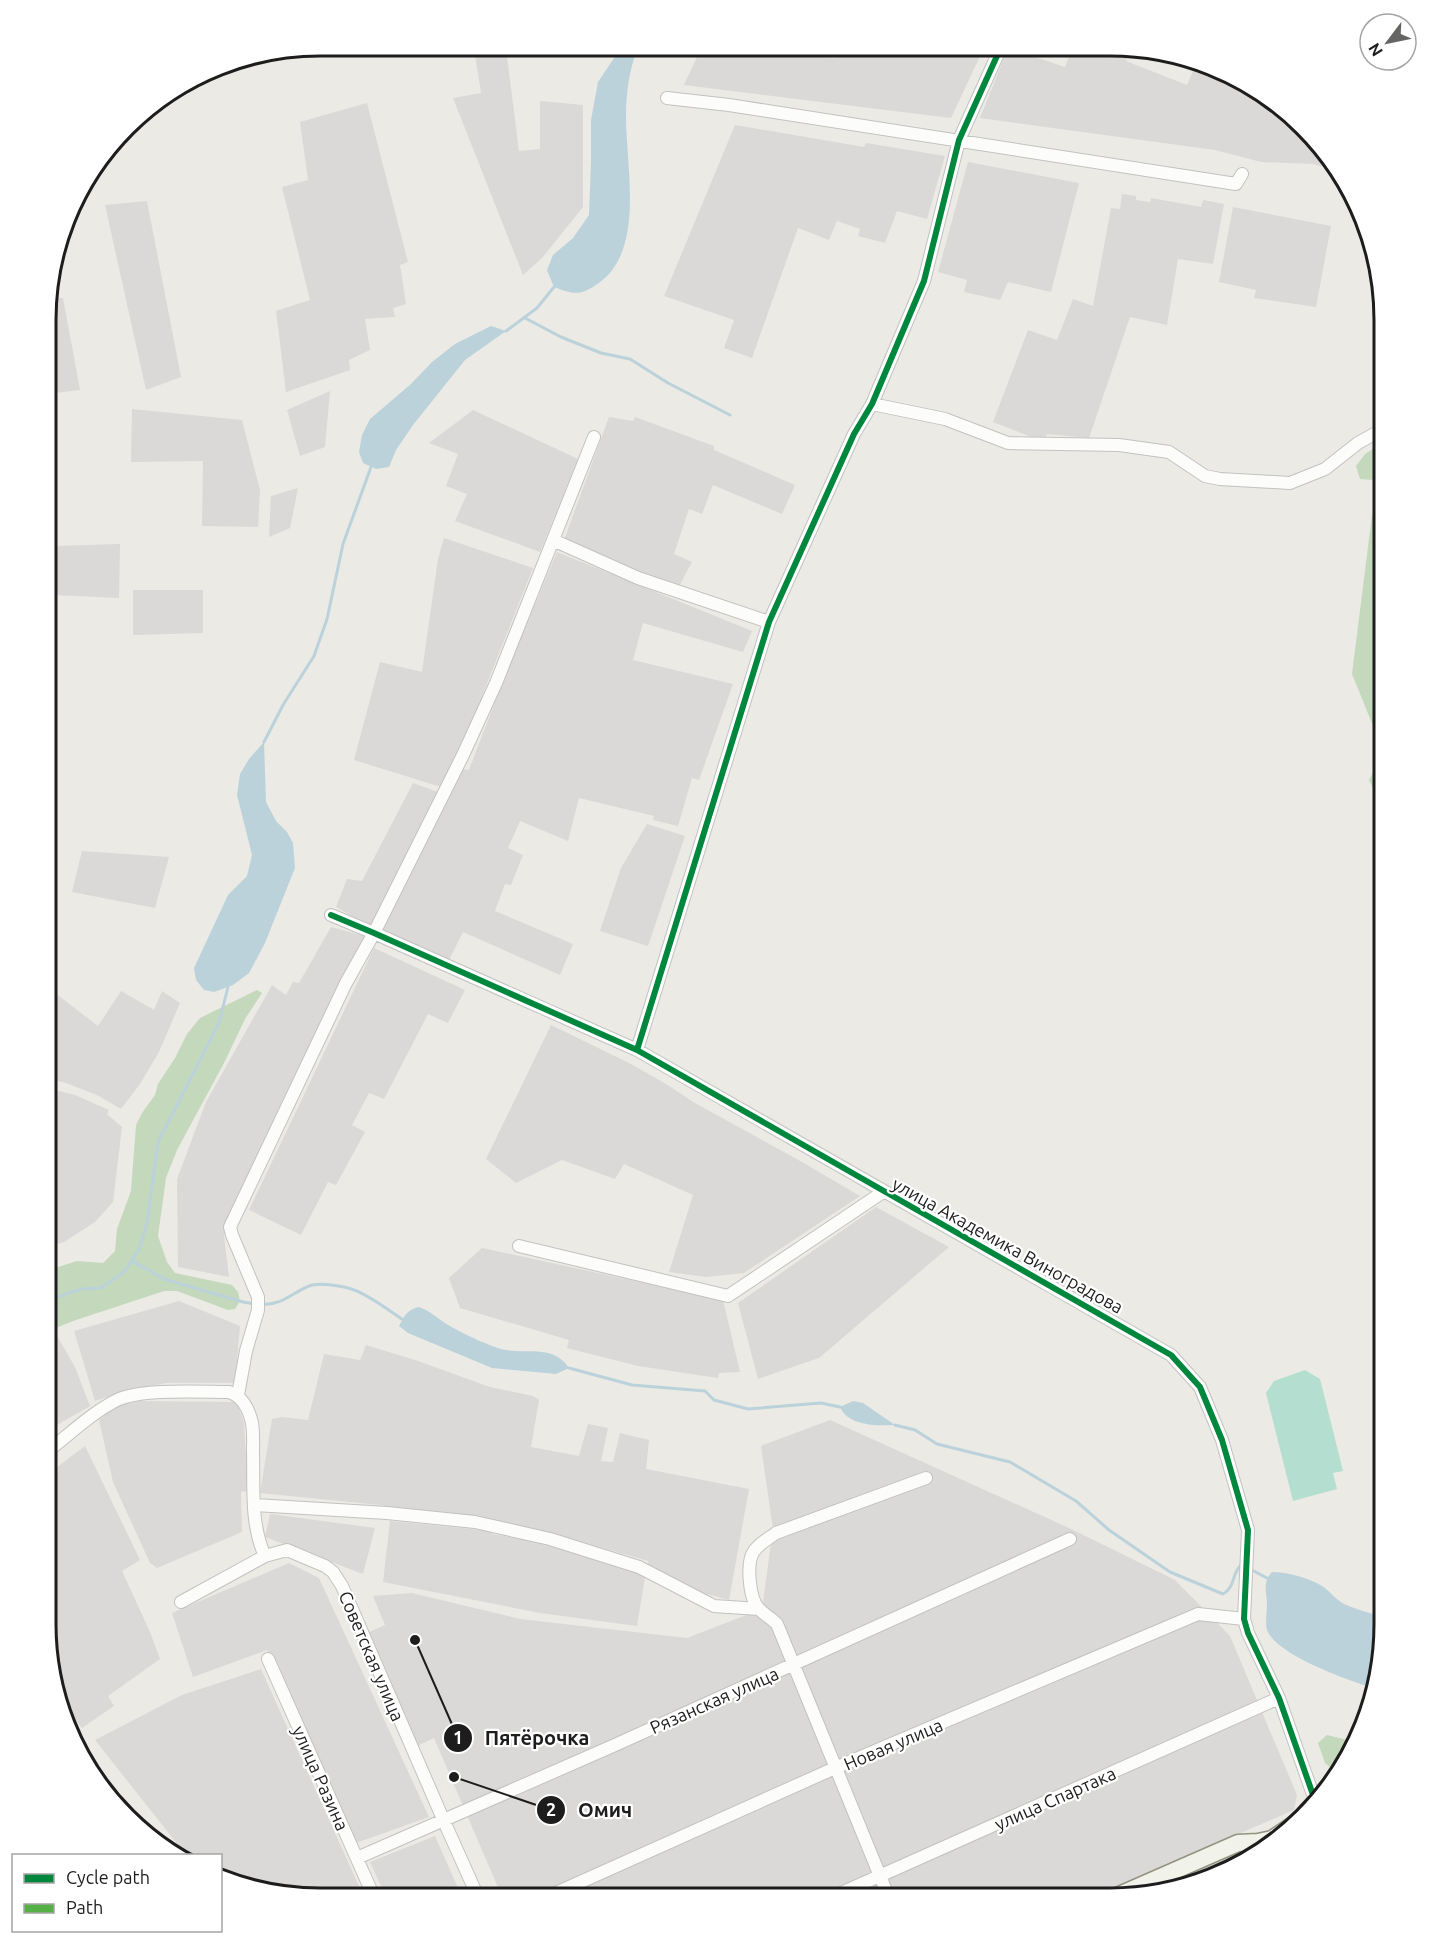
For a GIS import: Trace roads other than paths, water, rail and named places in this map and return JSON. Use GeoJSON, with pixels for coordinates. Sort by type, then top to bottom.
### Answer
{"type":"FeatureCollection","features":[{"type":"Feature","properties":{"kind":"main road"},"geometry":{"type":"LineString","coordinates":[[1138,1887],[1238,1843],[1257,1844]]}},
{"type":"Feature","properties":{"kind":"street"},"geometry":{"type":"LineString","coordinates":[[637,1050],[769,622],[854,434],[872,404],[924,281],[959,140],[997,56]]}},
{"type":"Feature","properties":{"kind":"street"},"geometry":{"type":"LineString","coordinates":[[667,98],[729,105],[1236,184],[1242,174]]}},
{"type":"Feature","properties":{"kind":"street"},"geometry":{"type":"LineString","coordinates":[[872,404],[945,419],[1008,443],[1119,445],[1169,452],[1205,476],[1220,479],[1290,483],[1325,469],[1358,443],[1374,434]]}},
{"type":"Feature","properties":{"kind":"street"},"geometry":{"type":"LineString","coordinates":[[238,1395],[246,1351],[258,1310],[258,1298],[230,1227],[346,983],[374,933],[491,693],[594,437]]}},
{"type":"Feature","properties":{"kind":"street"},"geometry":{"type":"LineString","coordinates":[[553,540],[638,578],[769,622]]}},
{"type":"Feature","properties":{"kind":"street","name":"улица Академика Виноградова"},"geometry":{"type":"LineString","coordinates":[[331,915],[637,1050],[1171,1355],[1200,1387],[1222,1440],[1248,1530],[1244,1619]]}},
{"type":"Feature","properties":{"kind":"street","name":"улица Академика Виноградова"},"geometry":{"type":"LineString","coordinates":[[519,1246],[728,1296],[883,1192]]}},
{"type":"Feature","properties":{"kind":"street"},"geometry":{"type":"LineString","coordinates":[[56,1445],[118,1399],[141,1394],[229,1392],[238,1395],[252,1421],[255,1505],[259,1543],[265,1556]]}},
{"type":"Feature","properties":{"kind":"street"},"geometry":{"type":"LineString","coordinates":[[885,1888],[777,1624],[759,1609],[753,1599],[749,1577],[752,1553],[762,1542],[776,1533],[926,1478]]}},
{"type":"Feature","properties":{"kind":"street"},"geometry":{"type":"LineString","coordinates":[[255,1505],[387,1513],[484,1524],[550,1539],[639,1567],[714,1606],[759,1609]]}},
{"type":"Feature","properties":{"kind":"street","name":"Рязанская улица"},"geometry":{"type":"LineString","coordinates":[[357,1858],[615,1746],[1070,1539]]}},
{"type":"Feature","properties":{"kind":"street","name":"Советская улица"},"geometry":{"type":"LineString","coordinates":[[181,1602],[265,1556],[287,1550],[298,1553],[333,1572],[342,1586],[474,1888]]}},
{"type":"Feature","properties":{"kind":"street","name":"Новая улица"},"geometry":{"type":"LineString","coordinates":[[567,1888],[835,1768],[1198,1614],[1244,1619]]}},
{"type":"Feature","properties":{"kind":"street"},"geometry":{"type":"LineString","coordinates":[[1244,1619],[1248,1633],[1279,1698],[1313,1794]]}},
{"type":"Feature","properties":{"kind":"street","name":"улица Разина"},"geometry":{"type":"LineString","coordinates":[[268,1659],[370,1888]]}},
{"type":"Feature","properties":{"kind":"street","name":"улица Спартака"},"geometry":{"type":"LineString","coordinates":[[853,1888],[1279,1698]]}},
{"type":"Feature","properties":{"kind":"water"},"geometry":{"type":"Polygon","coordinates":[[[615,56],[635,56],[630,72],[626,117],[630,182],[628,228],[623,249],[614,267],[600,282],[583,292],[567,292],[554,287],[547,270],[553,255],[573,238],[589,215],[591,120],[598,82],[615,56]]]}},
{"type":"Feature","properties":{"kind":"water"},"geometry":{"type":"Polygon","coordinates":[[[491,326],[506,331],[465,360],[413,425],[396,450],[389,467],[376,469],[363,463],[359,452],[362,435],[370,419],[455,344],[491,326]]]}},
{"type":"Feature","properties":{"kind":"water"},"geometry":{"type":"Polygon","coordinates":[[[264,742],[266,802],[276,821],[287,832],[293,843],[295,868],[265,943],[249,973],[233,985],[214,992],[204,990],[196,980],[194,968],[228,895],[247,876],[252,855],[237,795],[240,774],[264,742]]]}},
{"type":"Feature","properties":{"kind":"water"},"geometry":{"type":"Polygon","coordinates":[[[419,1307],[455,1329],[500,1349],[549,1353],[563,1361],[569,1368],[556,1374],[492,1368],[408,1333],[399,1326],[412,1309],[419,1307]]]}},
{"type":"Feature","properties":{"kind":"water"},"geometry":{"type":"Polygon","coordinates":[[[853,1401],[863,1403],[895,1425],[864,1424],[849,1418],[840,1407],[853,1401]]]}},
{"type":"Feature","properties":{"kind":"water"},"geometry":{"type":"Polygon","coordinates":[[[1272,1572],[1291,1574],[1311,1580],[1344,1604],[1374,1614],[1374,1642],[1367,1686],[1315,1666],[1284,1649],[1273,1640],[1266,1624],[1267,1579],[1272,1572]]]}},
{"type":"Feature","properties":{"kind":"waterway"},"geometry":{"type":"LineString","coordinates":[[506,331],[537,308],[554,287]]}},
{"type":"Feature","properties":{"kind":"waterway"},"geometry":{"type":"LineString","coordinates":[[525,318],[561,337],[601,353],[630,359],[668,383],[730,415]]}},
{"type":"Feature","properties":{"kind":"waterway"},"geometry":{"type":"LineString","coordinates":[[264,742],[283,705],[314,656],[327,619],[343,544],[371,467]]}},
{"type":"Feature","properties":{"kind":"waterway"},"geometry":{"type":"LineString","coordinates":[[56,1298],[81,1289],[101,1288],[124,1272],[139,1249],[147,1223],[158,1142],[219,1023],[228,987]]}},
{"type":"Feature","properties":{"kind":"waterway"},"geometry":{"type":"LineString","coordinates":[[132,1261],[164,1279],[255,1304]]}},
{"type":"Feature","properties":{"kind":"waterway"},"geometry":{"type":"LineString","coordinates":[[262,1304],[281,1301],[309,1286],[332,1285],[359,1292],[402,1319]]}},
{"type":"Feature","properties":{"kind":"waterway"},"geometry":{"type":"LineString","coordinates":[[569,1368],[632,1385],[705,1391],[714,1400],[748,1409],[821,1403],[840,1407]]}},
{"type":"Feature","properties":{"kind":"waterway"},"geometry":{"type":"LineString","coordinates":[[895,1425],[915,1430],[937,1444],[1010,1462],[1076,1501],[1109,1530],[1170,1572],[1223,1594],[1230,1588],[1236,1572],[1242,1564],[1244,1565]]}},
{"type":"Feature","properties":{"kind":"waterway"},"geometry":{"type":"LineString","coordinates":[[1250,1569],[1267,1578]]}},
{"type":"Feature","properties":{"kind":"place","name":"Пятёрочка"},"geometry":{"type":"Point","coordinates":[415,1640]}},
{"type":"Feature","properties":{"kind":"place","name":"Омич"},"geometry":{"type":"Point","coordinates":[454,1777]}}]}
